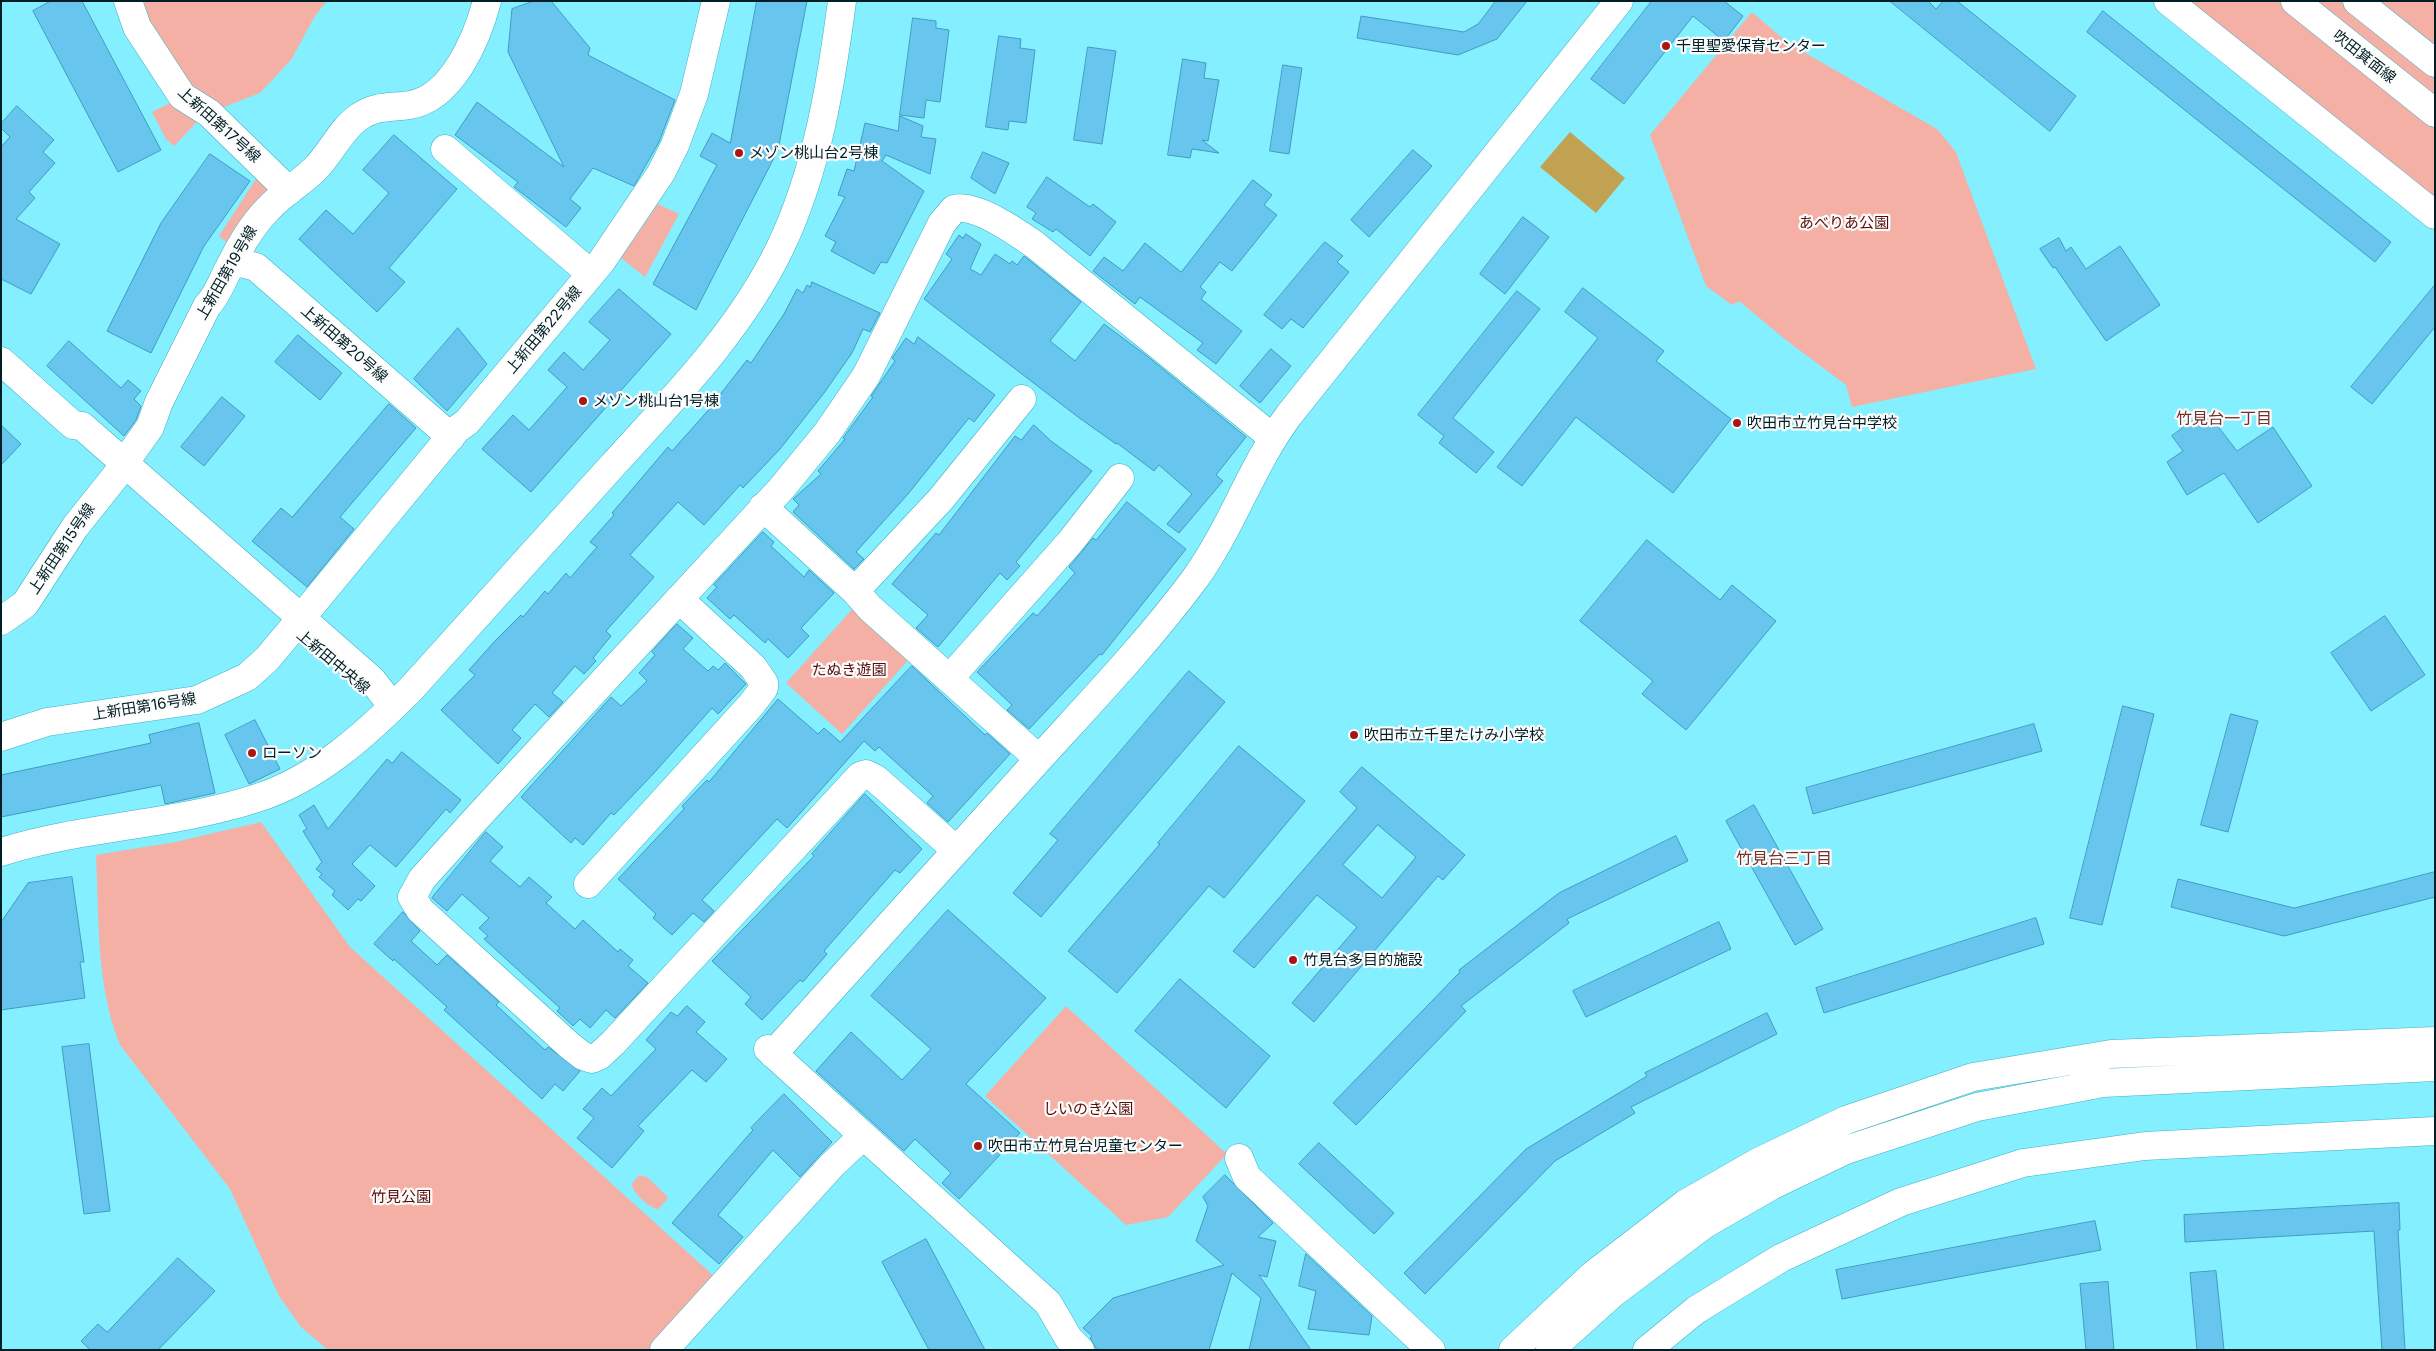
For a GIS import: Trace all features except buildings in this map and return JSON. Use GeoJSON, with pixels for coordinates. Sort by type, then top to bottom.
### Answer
{"type":"FeatureCollection","features":[{"type":"Feature","properties":{"kind":"street","name":"上新田第17号線"},"geometry":{"type":"LineString","coordinates":[[128,1],[137,27],[182,96],[209,113],[289,191]]}},
{"type":"Feature","properties":{"kind":"street","name":"上新田第19号線"},"geometry":{"type":"LineString","coordinates":[[121,467],[150,427],[159,402],[207,306],[215,298],[233,261],[258,220],[317,167],[357,118],[370,110],[395,105],[408,106],[429,99],[441,90],[451,78],[474,37],[487,1]]}},
{"type":"Feature","properties":{"kind":"street","name":"上新田第22号線"},"geometry":{"type":"LineString","coordinates":[[297,623],[451,437],[467,422],[591,274],[638,210],[661,173],[675,145],[694,94],[716,1]]}},
{"type":"Feature","properties":{"kind":"street"},"geometry":{"type":"LineString","coordinates":[[1,852],[217,809],[258,798],[305,776],[339,755],[393,707],[652,422],[710,354],[743,310],[779,249],[794,215],[818,140],[833,75],[842,1]]}},
{"type":"Feature","properties":{"kind":"street"},"geometry":{"type":"LineString","coordinates":[[1080,1350],[1069,1340],[1048,1303],[862,1136],[771,1051],[1126,665],[1194,580],[1223,537],[1273,438],[1316,380],[1619,1]]}},
{"type":"Feature","properties":{"kind":"street"},"geometry":{"type":"LineString","coordinates":[[2168,1],[2435,214]]}},
{"type":"Feature","properties":{"kind":"street","name":"吹田箕面線"},"geometry":{"type":"LineString","coordinates":[[2294,1],[2435,113]]}},
{"type":"Feature","properties":{"kind":"street"},"geometry":{"type":"LineString","coordinates":[[2357,1],[2435,63]]}},
{"type":"Feature","properties":{"kind":"street"},"geometry":{"type":"LineString","coordinates":[[445,149],[591,274]]}},
{"type":"Feature","properties":{"kind":"street"},"geometry":{"type":"LineString","coordinates":[[956,850],[876,779],[866,774],[860,776],[612,1043],[599,1056],[592,1058],[579,1053],[570,1046],[434,923],[412,897],[416,887],[814,450],[856,390],[875,358],[942,223],[950,212],[959,208],[975,212],[998,222],[1035,245],[1273,438]]}},
{"type":"Feature","properties":{"kind":"street","name":"上新田第20号線"},"geometry":{"type":"LineString","coordinates":[[233,261],[256,267],[451,437]]}},
{"type":"Feature","properties":{"kind":"street","name":"上新田中央線"},"geometry":{"type":"LineString","coordinates":[[1,361],[74,425],[74,434],[121,467],[297,623],[363,689],[393,707]]}},
{"type":"Feature","properties":{"kind":"street"},"geometry":{"type":"LineString","coordinates":[[855,591],[941,499],[1022,399]]}},
{"type":"Feature","properties":{"kind":"street","name":"上新田第15号線"},"geometry":{"type":"LineString","coordinates":[[1,620],[25,604],[75,526],[121,467]]}},
{"type":"Feature","properties":{"kind":"street"},"geometry":{"type":"LineString","coordinates":[[948,679],[1071,541],[1120,478]]}},
{"type":"Feature","properties":{"kind":"street"},"geometry":{"type":"LineString","coordinates":[[763,507],[855,591],[870,608],[1039,759]]}},
{"type":"Feature","properties":{"kind":"street"},"geometry":{"type":"LineString","coordinates":[[588,884],[751,705],[764,688],[764,683],[753,667],[680,599]]}},
{"type":"Feature","properties":{"kind":"street","name":"上新田第16号線"},"geometry":{"type":"LineString","coordinates":[[1,736],[47,722],[198,700],[220,692],[252,674],[297,623]]}},
{"type":"Feature","properties":{"kind":"street"},"geometry":{"type":"LineString","coordinates":[[1513,1350],[1594,1274],[1685,1204],[1758,1162],[1846,1120],[1964,1080],[2111,1054],[2435,1041]]}},
{"type":"Feature","properties":{"kind":"street"},"geometry":{"type":"LineString","coordinates":[[1550,1350],[1627,1282],[1705,1224],[1754,1196],[1846,1150],[1977,1107],[2103,1083],[2435,1067]]}},
{"type":"Feature","properties":{"kind":"street"},"geometry":{"type":"LineString","coordinates":[[1647,1350],[1696,1310],[1781,1258],[1901,1202],[2023,1163],[2145,1146],[2435,1131]]}},
{"type":"Feature","properties":{"kind":"street"},"geometry":{"type":"LineString","coordinates":[[664,1350],[832,1164],[862,1136]]}},
{"type":"Feature","properties":{"kind":"street"},"geometry":{"type":"LineString","coordinates":[[1239,1158],[1247,1177],[1431,1350]]}},
{"type":"Feature","properties":{"kind":"green space"},"geometry":{"type":"Polygon","coordinates":[[[138,1],[327,1],[315,16],[291,60],[260,93],[219,109],[192,90],[165,45],[157,39],[138,1]]]}},
{"type":"Feature","properties":{"kind":"green space"},"geometry":{"type":"Polygon","coordinates":[[[2184,1],[2279,1],[2435,127],[2435,201],[2184,1]]]}},
{"type":"Feature","properties":{"kind":"green space"},"geometry":{"type":"Polygon","coordinates":[[[2317,1],[2342,1],[2435,76],[2435,96],[2317,1]]]}},
{"type":"Feature","properties":{"kind":"green space"},"geometry":{"type":"Polygon","coordinates":[[[2376,1],[2432,1],[2435,3],[2435,48],[2376,1]]]}},
{"type":"Feature","properties":{"kind":"green space","name":"あべりあ公園"},"geometry":{"type":"Polygon","coordinates":[[[1752,12],[1788,43],[1937,129],[1956,152],[2036,369],[1852,407],[1846,385],[1786,340],[1739,301],[1732,305],[1706,286],[1650,135],[1752,12]]]}},
{"type":"Feature","properties":{"kind":"green space"},"geometry":{"type":"Polygon","coordinates":[[[172,102],[199,120],[174,146],[166,139],[152,112],[172,102]]]}},
{"type":"Feature","properties":{"kind":"green space"},"geometry":{"type":"Polygon","coordinates":[[[260,173],[269,185],[263,201],[230,245],[219,236],[260,173]]]}},
{"type":"Feature","properties":{"kind":"green space"},"geometry":{"type":"Polygon","coordinates":[[[658,204],[679,214],[645,277],[621,258],[658,204]]]}},
{"type":"Feature","properties":{"kind":"green space","name":"たぬき遊園"},"geometry":{"type":"Polygon","coordinates":[[[856,605],[912,656],[842,734],[786,683],[856,605]]]}},
{"type":"Feature","properties":{"kind":"green space","name":"竹見公園"},"geometry":{"type":"Polygon","coordinates":[[[261,822],[350,947],[716,1278],[651,1350],[328,1350],[301,1327],[279,1296],[230,1189],[120,1045],[107,999],[100,951],[96,855],[175,842],[261,822]]]}},
{"type":"Feature","properties":{"kind":"green space","name":"しいのき公園"},"geometry":{"type":"Polygon","coordinates":[[[1066,1006],[1227,1154],[1168,1217],[1126,1225],[985,1096],[1066,1006]]]}},
{"type":"Feature","properties":{"kind":"green space"},"geometry":{"type":"Polygon","coordinates":[[[639,1175],[647,1177],[667,1196],[667,1200],[658,1209],[646,1203],[635,1192],[632,1184],[639,1175]]]}},
{"type":"Feature","properties":{"kind":"shaded area"},"geometry":{"type":"Polygon","coordinates":[[[1570,132],[1625,178],[1596,213],[1540,167],[1570,132]]]}},
{"type":"Feature","properties":{"kind":"place","name":"千里聖愛保育センター"},"geometry":{"type":"Point","coordinates":[1666,46]}},
{"type":"Feature","properties":{"kind":"place","name":"メゾン桃山台2号棟"},"geometry":{"type":"Point","coordinates":[739,153]}},
{"type":"Feature","properties":{"kind":"place","name":"メゾン桃山台1号棟"},"geometry":{"type":"Point","coordinates":[583,401]}},
{"type":"Feature","properties":{"kind":"place","name":"吹田市立竹見台中学校"},"geometry":{"type":"Point","coordinates":[1737,423]}},
{"type":"Feature","properties":{"kind":"place","name":"吹田市立千里たけみ小学校"},"geometry":{"type":"Point","coordinates":[1354,735]}},
{"type":"Feature","properties":{"kind":"place","name":"ローソン"},"geometry":{"type":"Point","coordinates":[252,753]}},
{"type":"Feature","properties":{"kind":"place","name":"竹見台多目的施設"},"geometry":{"type":"Point","coordinates":[1293,960]}},
{"type":"Feature","properties":{"kind":"place","name":"吹田市立竹見台児童センター"},"geometry":{"type":"Point","coordinates":[978,1146]}},
{"type":"Feature","properties":{"kind":"district","name":"竹見台一丁目"},"geometry":{"type":"Point","coordinates":[2224,419]}},
{"type":"Feature","properties":{"kind":"district","name":"竹見台三丁目"},"geometry":{"type":"Point","coordinates":[1784,859]}}]}
